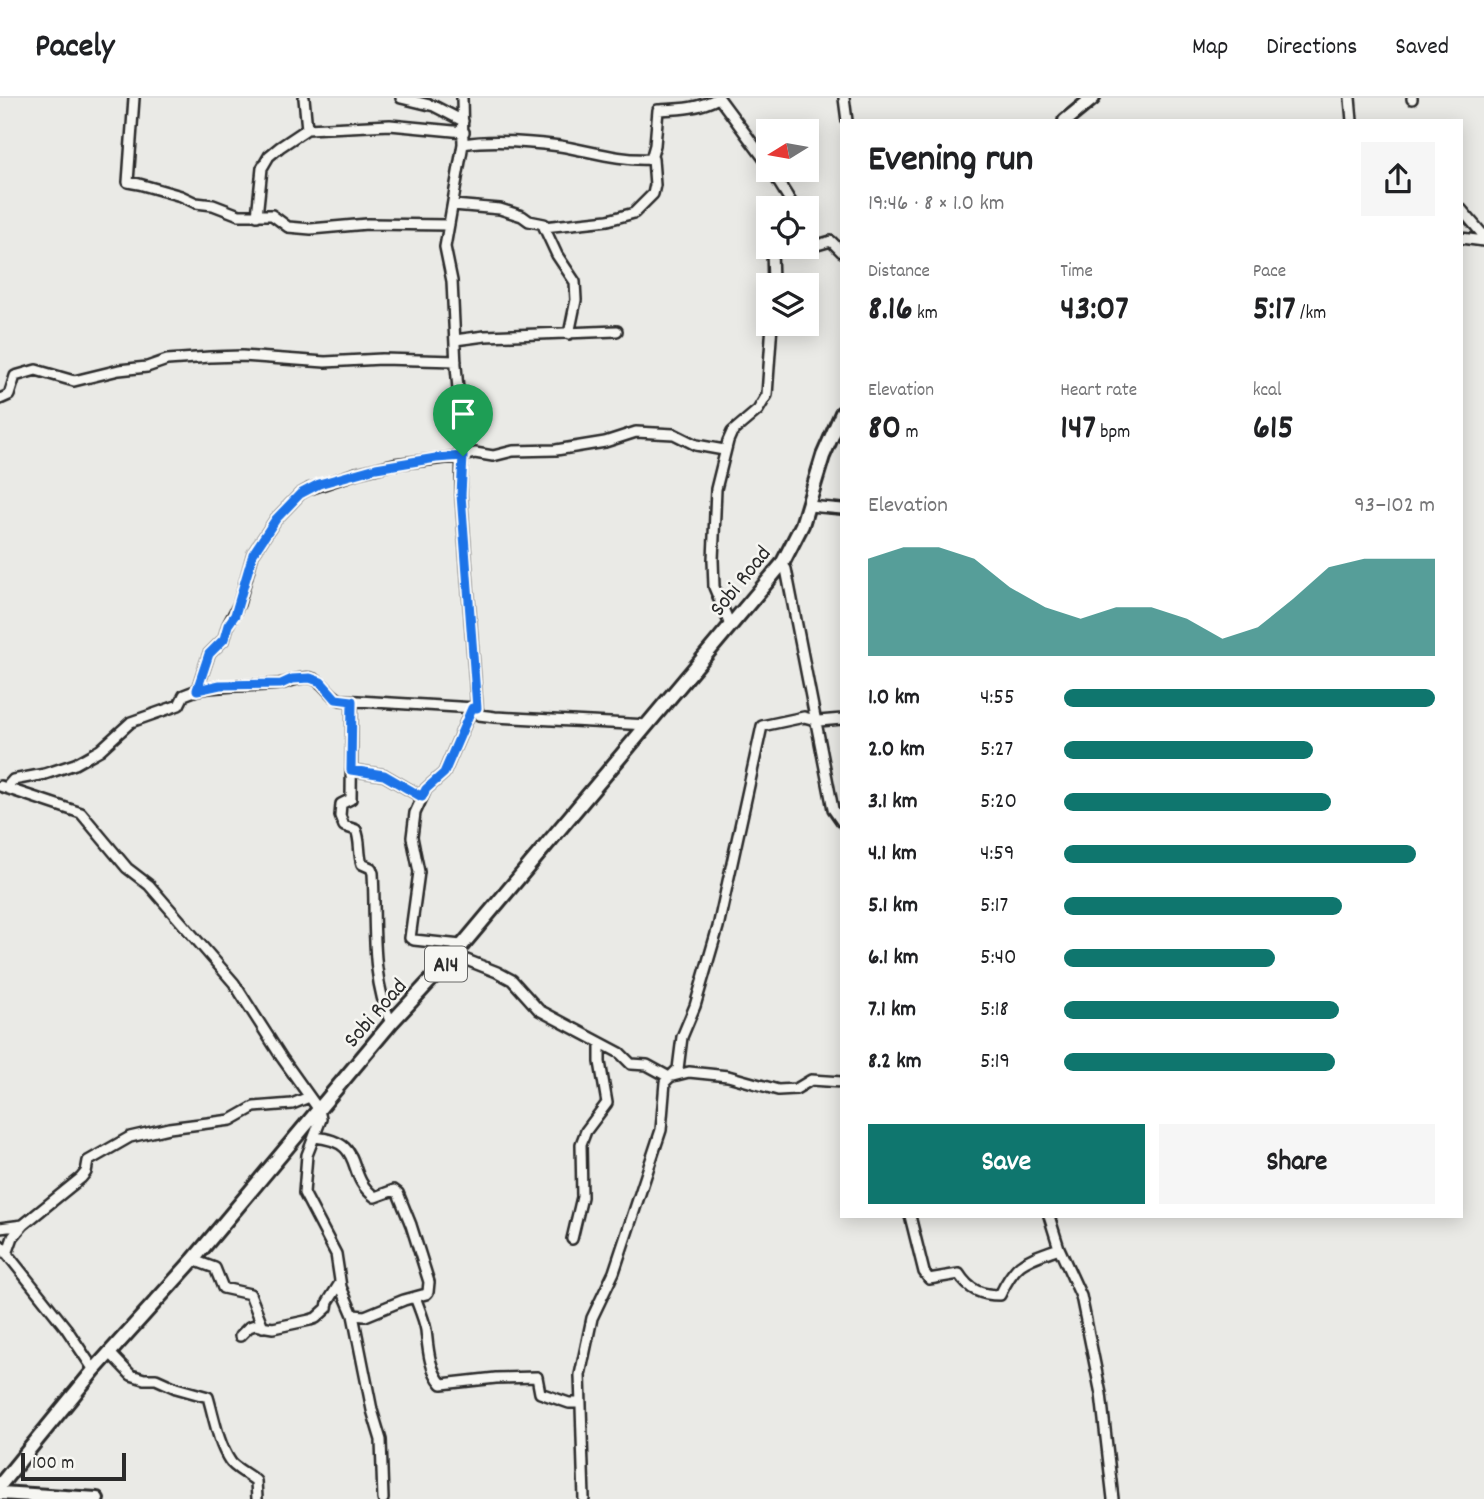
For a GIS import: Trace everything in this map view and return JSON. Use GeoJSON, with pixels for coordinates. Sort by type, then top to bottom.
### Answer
{"type":"FeatureCollection","features":[{"type":"Feature","properties":{"kind":"highway"},"geometry":{"type":"LineString","coordinates":[[1072,118],[1093,98]]}},
{"type":"Feature","properties":{"kind":"highway","name":"Sobi Road"},"geometry":{"type":"LineString","coordinates":[[0,1485],[94,1370],[193,1260],[782,564],[802,525],[823,456],[840,418]]}},
{"type":"Feature","properties":{"kind":"highway"},"geometry":{"type":"LineString","coordinates":[[0,1493],[97,1499]]}},
{"type":"Feature","properties":{"kind":"street"},"geometry":{"type":"LineString","coordinates":[[134,98],[128,182],[239,215],[272,215],[288,227],[311,229],[367,223],[449,225]]}},
{"type":"Feature","properties":{"kind":"street"},"geometry":{"type":"LineString","coordinates":[[304,98],[307,129]]}},
{"type":"Feature","properties":{"kind":"street"},"geometry":{"type":"LineString","coordinates":[[401,98],[434,106],[463,127]]}},
{"type":"Feature","properties":{"kind":"street"},"geometry":{"type":"LineString","coordinates":[[462,98],[463,144],[445,254],[452,281],[474,708],[444,773],[426,789],[415,813],[411,832],[419,872],[410,938],[457,950],[512,980],[539,1010],[620,1053],[631,1064],[647,1065],[669,1077],[689,1072],[728,1076],[778,1090],[796,1089],[811,1080],[840,1082]]}},
{"type":"Feature","properties":{"kind":"street"},"geometry":{"type":"LineString","coordinates":[[544,227],[608,220],[634,213],[653,194],[658,110],[688,109],[718,98],[756,148]]}},
{"type":"Feature","properties":{"kind":"street"},"geometry":{"type":"LineString","coordinates":[[844,98],[847,119]]}},
{"type":"Feature","properties":{"kind":"street"},"geometry":{"type":"LineString","coordinates":[[1350,98],[1352,119]]}},
{"type":"Feature","properties":{"kind":"street"},"geometry":{"type":"LineString","coordinates":[[257,216],[262,168],[269,156],[307,129],[390,125],[463,127]]}},
{"type":"Feature","properties":{"kind":"street"},"geometry":{"type":"LineString","coordinates":[[463,144],[483,140],[560,146],[642,160],[653,159]]}},
{"type":"Feature","properties":{"kind":"street"},"geometry":{"type":"LineString","coordinates":[[453,205],[500,209],[522,216],[528,222],[544,225],[557,255],[575,282],[576,300],[569,334]]}},
{"type":"Feature","properties":{"kind":"street"},"geometry":{"type":"LineString","coordinates":[[1463,212],[1484,239]]}},
{"type":"Feature","properties":{"kind":"street"},"geometry":{"type":"LineString","coordinates":[[1463,239],[1484,239]]}},
{"type":"Feature","properties":{"kind":"street"},"geometry":{"type":"LineString","coordinates":[[819,244],[831,241],[840,250]]}},
{"type":"Feature","properties":{"kind":"street"},"geometry":{"type":"LineString","coordinates":[[455,340],[485,335],[617,331]]}},
{"type":"Feature","properties":{"kind":"street"},"geometry":{"type":"LineString","coordinates":[[730,625],[715,587],[713,560],[716,489],[724,462],[724,450],[732,432],[758,410],[768,395],[771,336]]}},
{"type":"Feature","properties":{"kind":"street"},"geometry":{"type":"LineString","coordinates":[[0,399],[9,395],[15,376],[36,370],[74,381],[119,370],[147,367],[167,359],[242,356],[325,362],[382,359],[456,361]]}},
{"type":"Feature","properties":{"kind":"street"},"geometry":{"type":"LineString","coordinates":[[197,690],[209,654],[224,639],[228,625],[235,615],[253,554],[276,519],[300,494],[319,484],[376,468],[436,458],[475,453],[493,456],[513,451],[556,450],[605,442],[636,432],[674,434],[696,445],[724,450]]}},
{"type":"Feature","properties":{"kind":"street"},"geometry":{"type":"LineString","coordinates":[[809,506],[840,509]]}},
{"type":"Feature","properties":{"kind":"street"},"geometry":{"type":"LineString","coordinates":[[782,564],[786,569],[833,809],[840,818]]}},
{"type":"Feature","properties":{"kind":"street"},"geometry":{"type":"LineString","coordinates":[[3,787],[13,780],[45,774],[90,757],[131,722],[179,705],[184,695],[220,685],[281,684],[292,679],[310,678],[321,682],[336,699],[474,708]]}},
{"type":"Feature","properties":{"kind":"street"},"geometry":{"type":"LineString","coordinates":[[352,701],[351,799],[341,804],[340,816],[344,826],[356,830],[362,863],[371,868],[373,873],[378,983],[383,1007],[391,1023]]}},
{"type":"Feature","properties":{"kind":"street"},"geometry":{"type":"LineString","coordinates":[[474,708],[479,715],[495,717],[648,725]]}},
{"type":"Feature","properties":{"kind":"street"},"geometry":{"type":"LineString","coordinates":[[584,1499],[580,1375],[592,1318],[614,1272],[661,1130],[665,1082],[678,1069],[682,1037],[695,1006],[718,927],[762,726],[804,716],[819,721],[840,719]]}},
{"type":"Feature","properties":{"kind":"street"},"geometry":{"type":"LineString","coordinates":[[351,770],[384,775],[422,797]]}},
{"type":"Feature","properties":{"kind":"street"},"geometry":{"type":"LineString","coordinates":[[3,787],[81,813],[127,868],[149,885],[226,974],[318,1110],[321,1119],[305,1165],[304,1192],[336,1254],[341,1283],[353,1315],[372,1410],[381,1440],[383,1499]]}},
{"type":"Feature","properties":{"kind":"street"},"geometry":{"type":"LineString","coordinates":[[572,1239],[582,1197],[581,1144],[586,1130],[607,1103],[600,1062],[600,1044]]}},
{"type":"Feature","properties":{"kind":"street"},"geometry":{"type":"LineString","coordinates":[[7,1254],[13,1237],[23,1225],[81,1178],[86,1172],[88,1161],[130,1137],[169,1128],[232,1120],[254,1107],[292,1104],[309,1097]]}},
{"type":"Feature","properties":{"kind":"street"},"geometry":{"type":"LineString","coordinates":[[314,1138],[335,1140],[344,1147],[351,1155],[368,1191],[375,1197],[394,1191],[402,1198],[429,1282],[428,1292],[365,1316],[353,1315]]}},
{"type":"Feature","properties":{"kind":"street"},"geometry":{"type":"LineString","coordinates":[[910,1218],[924,1272],[929,1279],[959,1274],[968,1288],[988,1295],[1000,1295],[1010,1273],[1023,1261],[1059,1248]]}},
{"type":"Feature","properties":{"kind":"street"},"geometry":{"type":"LineString","coordinates":[[1050,1218],[1059,1248],[1081,1296],[1101,1394],[1113,1499]]}},
{"type":"Feature","properties":{"kind":"street"},"geometry":{"type":"LineString","coordinates":[[0,1228],[23,1225]]}},
{"type":"Feature","properties":{"kind":"street"},"geometry":{"type":"LineString","coordinates":[[0,1245],[66,1328],[94,1370]]}},
{"type":"Feature","properties":{"kind":"street"},"geometry":{"type":"LineString","coordinates":[[193,1260],[215,1268],[223,1288],[250,1294],[263,1326]]}},
{"type":"Feature","properties":{"kind":"street"},"geometry":{"type":"LineString","coordinates":[[240,1336],[249,1327],[273,1328],[316,1318],[327,1308],[341,1283]]}},
{"type":"Feature","properties":{"kind":"street"},"geometry":{"type":"LineString","coordinates":[[415,1297],[426,1330],[426,1343],[434,1371],[442,1384],[537,1377],[540,1393],[569,1404],[579,1403]]}},
{"type":"Feature","properties":{"kind":"street"},"geometry":{"type":"LineString","coordinates":[[110,1353],[131,1375],[156,1379],[208,1397],[230,1463],[246,1471],[256,1481],[257,1499]]}},
{"type":"Feature","properties":{"kind":"route"},"geometry":{"type":"LineString","coordinates":[[463,456],[461,495],[477,708],[472,708],[444,773],[426,789],[422,797],[384,775],[351,770],[352,701],[336,699],[321,682],[301,678],[281,684],[220,685],[197,690],[209,654],[224,639],[228,625],[235,615],[253,554],[276,519],[300,494],[319,484],[376,468],[463,456]]}}]}
